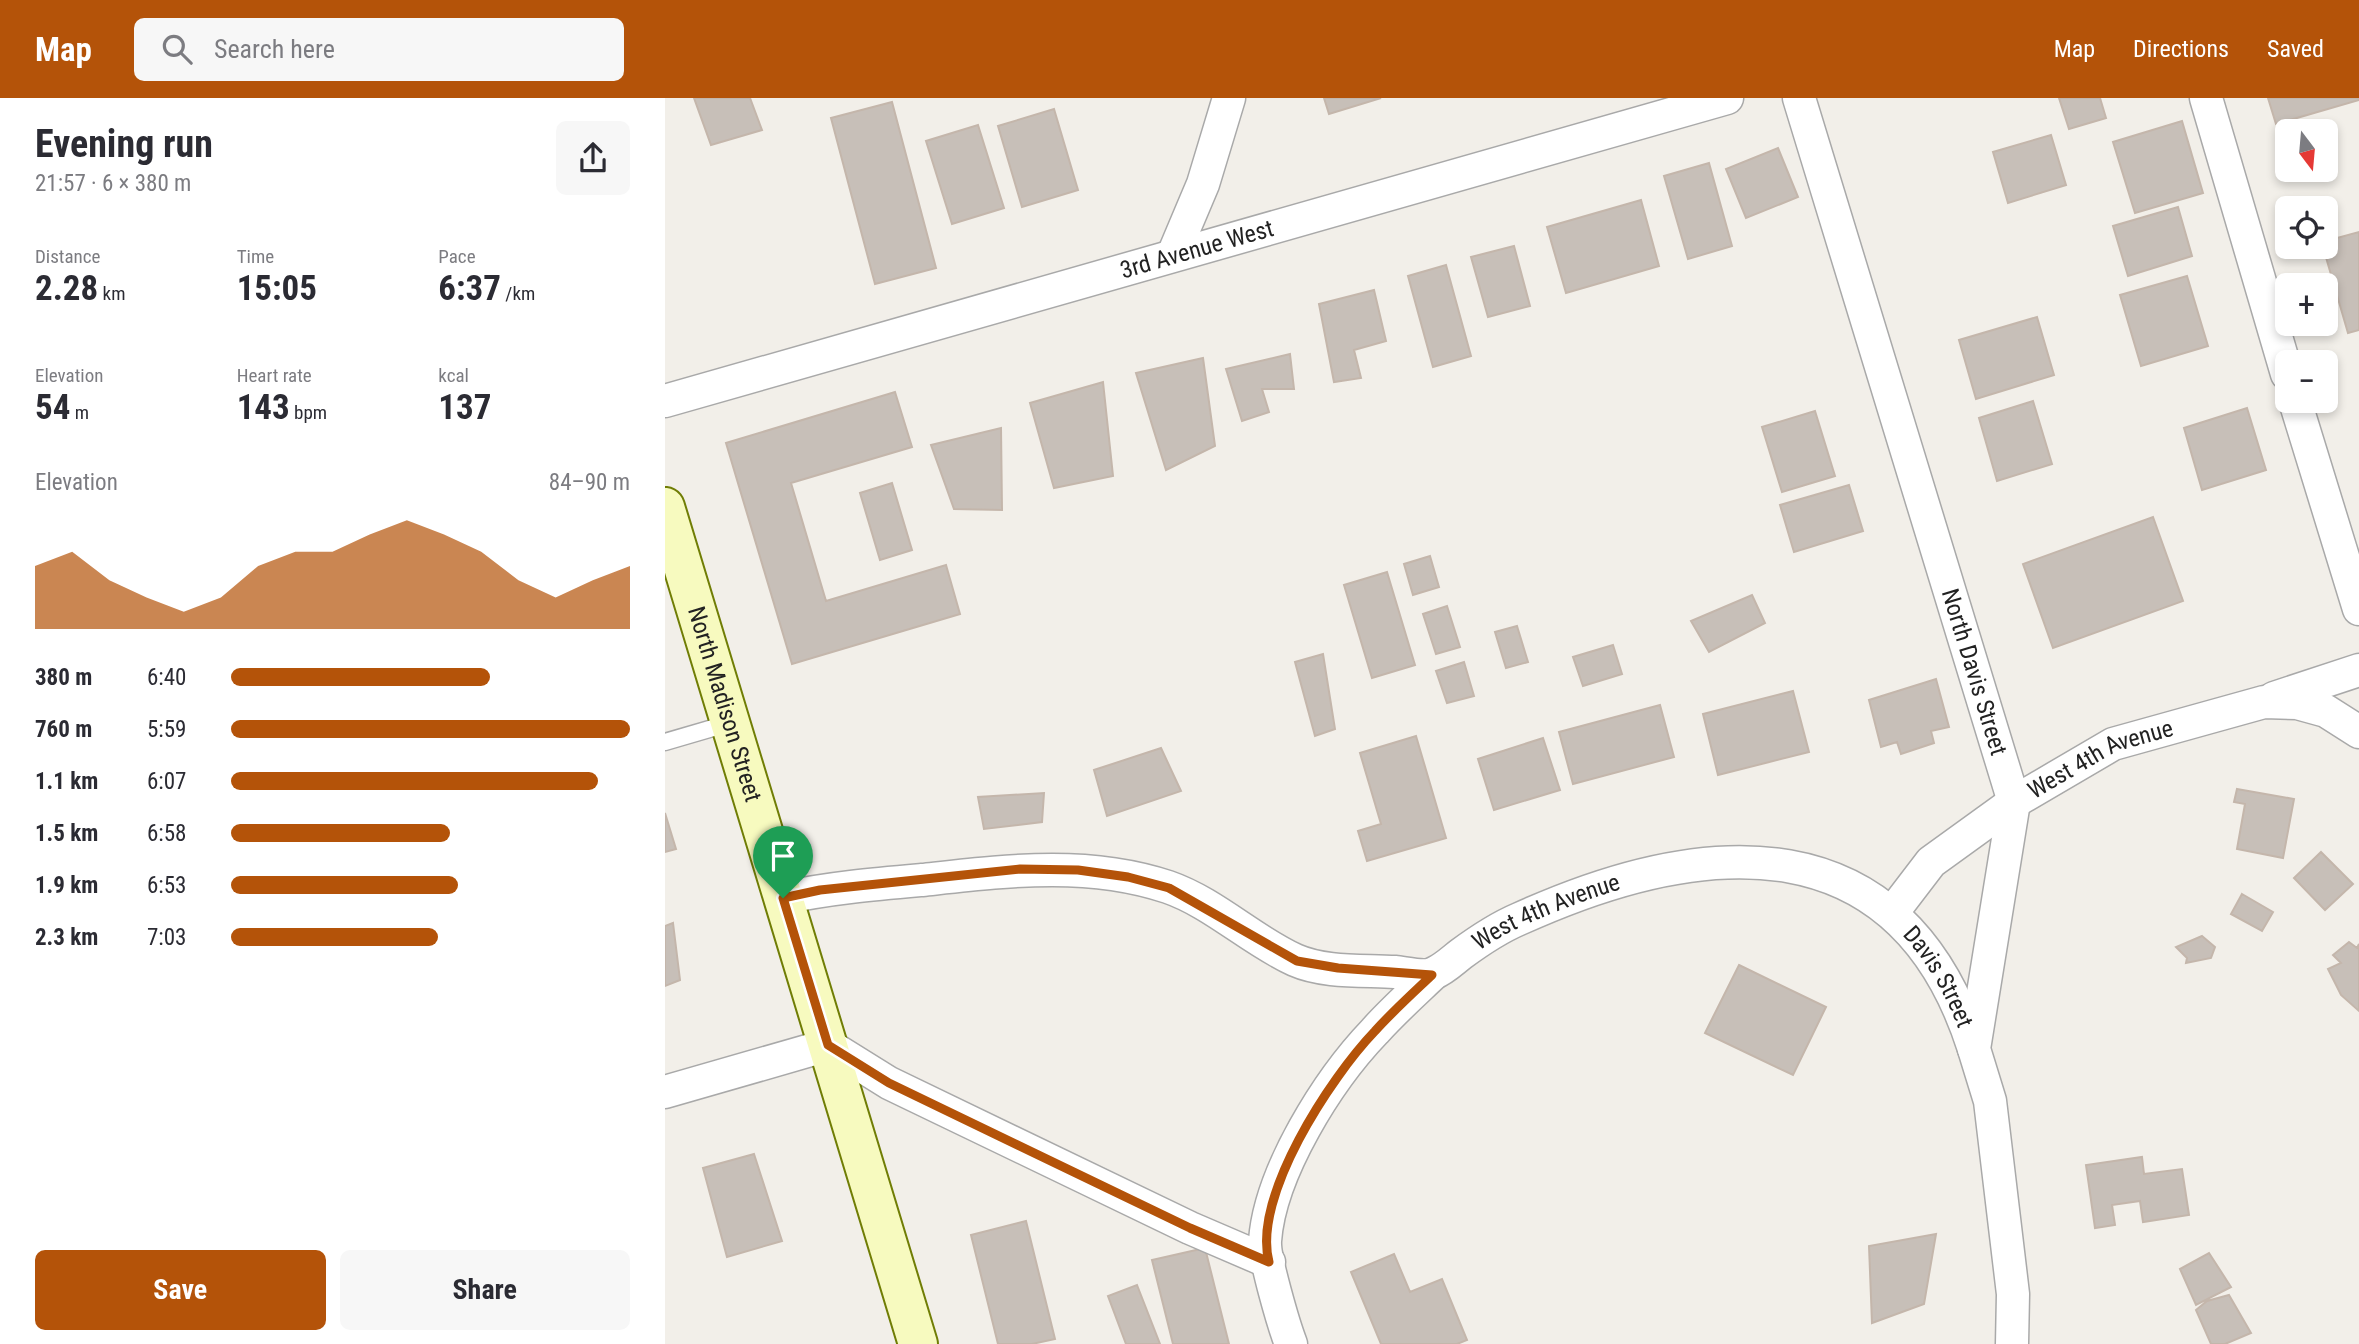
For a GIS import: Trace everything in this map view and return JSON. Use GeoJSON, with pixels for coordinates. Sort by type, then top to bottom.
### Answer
{"type":"FeatureCollection","features":[{"type":"Feature","properties":{"kind":"main road","name":"North Madison Street"},"geometry":{"type":"LineString","coordinates":[[665,506],[918,1344]]}},
{"type":"Feature","properties":{"kind":"street"},"geometry":{"type":"LineString","coordinates":[[1173,255],[1203,184],[1229,98]]}},
{"type":"Feature","properties":{"kind":"street","name":"3rd Avenue West"},"geometry":{"type":"LineString","coordinates":[[665,401],[1727,98]]}},
{"type":"Feature","properties":{"kind":"street","name":"North Davis Street"},"geometry":{"type":"LineString","coordinates":[[1799,98],[2014,802],[1974,1049],[1990,1101],[2013,1294],[2012,1344]]}},
{"type":"Feature","properties":{"kind":"street"},"geometry":{"type":"LineString","coordinates":[[2206,98],[2280,350]]}},
{"type":"Feature","properties":{"kind":"street"},"geometry":{"type":"LineString","coordinates":[[2299,413],[2359,609]]}},
{"type":"Feature","properties":{"kind":"street","name":"West 4th Avenue"},"geometry":{"type":"LineString","coordinates":[[1291,1344],[1264,1243],[1274,1191],[1304,1133],[1335,1083],[1373,1032],[1432,975],[1482,938],[1516,920],[1634,877],[1699,864],[1749,861],[1794,867],[1832,878],[1869,897],[1892,913],[1931,862],[2014,802],[2113,744],[2264,702],[2359,670]]}},
{"type":"Feature","properties":{"kind":"street","name":"West 4th Avenue"},"geometry":{"type":"LineString","coordinates":[[2264,702],[2297,704],[2326,711],[2359,732]]}},
{"type":"Feature","properties":{"kind":"street"},"geometry":{"type":"LineString","coordinates":[[783,898],[820,890],[1020,869],[1078,870],[1128,877],[1169,888],[1297,961],[1338,968],[1432,975]]}},
{"type":"Feature","properties":{"kind":"street","name":"Davis Street"},"geometry":{"type":"LineString","coordinates":[[1892,913],[1915,936],[1942,971],[1960,1006],[1974,1049]]}},
{"type":"Feature","properties":{"kind":"street"},"geometry":{"type":"LineString","coordinates":[[665,1092],[828,1045],[889,1083],[1190,1228],[1269,1262]]}},
{"type":"Feature","properties":{"kind":"lane"},"geometry":{"type":"LineString","coordinates":[[665,742],[730,723]]}},
{"type":"Feature","properties":{"kind":"building"},"geometry":{"type":"Polygon","coordinates":[[[694,98],[750,98],[762,130],[711,145],[694,98]]]}},
{"type":"Feature","properties":{"kind":"building"},"geometry":{"type":"Polygon","coordinates":[[[1324,98],[1381,98],[1329,114],[1324,98]]]}},
{"type":"Feature","properties":{"kind":"building"},"geometry":{"type":"Polygon","coordinates":[[[2059,98],[2100,98],[2106,118],[2069,129],[2059,98]]]}},
{"type":"Feature","properties":{"kind":"building"},"geometry":{"type":"Polygon","coordinates":[[[2268,98],[2359,98],[2293,119],[2275,121],[2268,98]]]}},
{"type":"Feature","properties":{"kind":"building"},"geometry":{"type":"Polygon","coordinates":[[[892,102],[936,268],[875,284],[831,118],[892,102]]]}},
{"type":"Feature","properties":{"kind":"building"},"geometry":{"type":"Polygon","coordinates":[[[1054,109],[1078,190],[1022,207],[998,126],[1054,109]]]}},
{"type":"Feature","properties":{"kind":"building"},"geometry":{"type":"Polygon","coordinates":[[[2182,121],[2203,193],[2135,213],[2113,142],[2182,121]]]}},
{"type":"Feature","properties":{"kind":"building"},"geometry":{"type":"Polygon","coordinates":[[[978,125],[1004,208],[952,224],[926,141],[978,125]]]}},
{"type":"Feature","properties":{"kind":"building"},"geometry":{"type":"Polygon","coordinates":[[[2051,135],[2066,185],[2008,203],[1993,152],[2051,135]]]}},
{"type":"Feature","properties":{"kind":"building"},"geometry":{"type":"Polygon","coordinates":[[[1778,148],[1798,197],[1746,218],[1726,169],[1778,148]]]}},
{"type":"Feature","properties":{"kind":"building"},"geometry":{"type":"Polygon","coordinates":[[[1709,163],[1732,246],[1688,259],[1664,176],[1709,163]]]}},
{"type":"Feature","properties":{"kind":"building"},"geometry":{"type":"Polygon","coordinates":[[[1641,200],[1659,266],[1566,293],[1547,227],[1641,200]]]}},
{"type":"Feature","properties":{"kind":"building"},"geometry":{"type":"Polygon","coordinates":[[[2178,207],[2192,256],[2128,276],[2113,226],[2178,207]]]}},
{"type":"Feature","properties":{"kind":"building"},"geometry":{"type":"Polygon","coordinates":[[[2359,232],[2359,330],[2348,333],[2338,299],[2338,273],[2331,273],[2326,259],[2338,259],[2338,238],[2359,232]]]}},
{"type":"Feature","properties":{"kind":"building"},"geometry":{"type":"Polygon","coordinates":[[[1514,246],[1530,306],[1488,317],[1471,257],[1514,246]]]}},
{"type":"Feature","properties":{"kind":"building"},"geometry":{"type":"Polygon","coordinates":[[[1446,265],[1471,356],[1433,367],[1408,276],[1446,265]]]}},
{"type":"Feature","properties":{"kind":"building"},"geometry":{"type":"Polygon","coordinates":[[[2187,276],[2208,346],[2141,366],[2120,295],[2187,276]]]}},
{"type":"Feature","properties":{"kind":"building"},"geometry":{"type":"Polygon","coordinates":[[[1374,290],[1386,341],[1354,350],[1361,378],[1334,382],[1319,304],[1374,290]]]}},
{"type":"Feature","properties":{"kind":"building"},"geometry":{"type":"Polygon","coordinates":[[[2037,317],[2054,375],[1976,399],[1959,340],[2037,317]]]}},
{"type":"Feature","properties":{"kind":"building"},"geometry":{"type":"Polygon","coordinates":[[[1290,354],[1294,389],[1262,389],[1269,412],[1242,421],[1226,369],[1290,354]]]}},
{"type":"Feature","properties":{"kind":"building"},"geometry":{"type":"Polygon","coordinates":[[[1203,358],[1215,446],[1166,470],[1136,373],[1203,358]]]}},
{"type":"Feature","properties":{"kind":"building"},"geometry":{"type":"Polygon","coordinates":[[[1103,382],[1113,476],[1054,488],[1030,403],[1103,382]]]}},
{"type":"Feature","properties":{"kind":"building"},"geometry":{"type":"Polygon","coordinates":[[[895,392],[912,447],[791,483],[826,601],[946,565],[960,614],[792,664],[726,443],[895,392]]]}},
{"type":"Feature","properties":{"kind":"building"},"geometry":{"type":"Polygon","coordinates":[[[2033,401],[2052,464],[1997,481],[1979,418],[2033,401]]]}},
{"type":"Feature","properties":{"kind":"building"},"geometry":{"type":"Polygon","coordinates":[[[2247,408],[2266,470],[2202,490],[2184,428],[2247,408]]]}},
{"type":"Feature","properties":{"kind":"building"},"geometry":{"type":"Polygon","coordinates":[[[1815,411],[1835,476],[1782,492],[1762,427],[1815,411]]]}},
{"type":"Feature","properties":{"kind":"building"},"geometry":{"type":"Polygon","coordinates":[[[1001,428],[1002,510],[954,509],[931,445],[1001,428]]]}},
{"type":"Feature","properties":{"kind":"building"},"geometry":{"type":"Polygon","coordinates":[[[892,483],[912,550],[880,560],[860,493],[892,483]]]}},
{"type":"Feature","properties":{"kind":"building"},"geometry":{"type":"Polygon","coordinates":[[[1849,485],[1863,531],[1794,552],[1780,505],[1849,485]]]}},
{"type":"Feature","properties":{"kind":"building"},"geometry":{"type":"Polygon","coordinates":[[[2153,517],[2183,601],[2053,648],[2023,564],[2153,517]]]}},
{"type":"Feature","properties":{"kind":"building"},"geometry":{"type":"Polygon","coordinates":[[[1430,556],[1439,587],[1413,595],[1404,564],[1430,556]]]}},
{"type":"Feature","properties":{"kind":"building"},"geometry":{"type":"Polygon","coordinates":[[[1387,572],[1415,665],[1372,678],[1344,585],[1387,572]]]}},
{"type":"Feature","properties":{"kind":"building"},"geometry":{"type":"Polygon","coordinates":[[[1752,595],[1765,623],[1709,652],[1691,621],[1752,595]]]}},
{"type":"Feature","properties":{"kind":"building"},"geometry":{"type":"Polygon","coordinates":[[[1447,606],[1460,647],[1436,654],[1423,614],[1447,606]]]}},
{"type":"Feature","properties":{"kind":"building"},"geometry":{"type":"Polygon","coordinates":[[[1517,626],[1528,662],[1506,668],[1495,632],[1517,626]]]}},
{"type":"Feature","properties":{"kind":"building"},"geometry":{"type":"Polygon","coordinates":[[[1613,645],[1622,674],[1583,686],[1573,657],[1613,645]]]}},
{"type":"Feature","properties":{"kind":"building"},"geometry":{"type":"Polygon","coordinates":[[[1323,654],[1335,729],[1315,736],[1295,662],[1323,654]]]}},
{"type":"Feature","properties":{"kind":"building"},"geometry":{"type":"Polygon","coordinates":[[[1464,662],[1474,696],[1447,703],[1436,671],[1464,662]]]}},
{"type":"Feature","properties":{"kind":"building"},"geometry":{"type":"Polygon","coordinates":[[[1936,679],[1949,727],[1931,731],[1934,743],[1901,754],[1897,742],[1881,747],[1869,700],[1936,679]]]}},
{"type":"Feature","properties":{"kind":"building"},"geometry":{"type":"Polygon","coordinates":[[[1793,691],[1809,752],[1718,775],[1703,714],[1793,691]]]}},
{"type":"Feature","properties":{"kind":"building"},"geometry":{"type":"Polygon","coordinates":[[[1660,705],[1674,757],[1573,784],[1559,732],[1660,705]]]}},
{"type":"Feature","properties":{"kind":"building"},"geometry":{"type":"Polygon","coordinates":[[[1416,736],[1446,838],[1367,861],[1358,831],[1381,824],[1360,753],[1416,736]]]}},
{"type":"Feature","properties":{"kind":"building"},"geometry":{"type":"Polygon","coordinates":[[[1543,738],[1560,790],[1494,810],[1478,759],[1543,738]]]}},
{"type":"Feature","properties":{"kind":"building"},"geometry":{"type":"Polygon","coordinates":[[[1161,748],[1181,791],[1107,816],[1094,770],[1161,748]]]}},
{"type":"Feature","properties":{"kind":"building"},"geometry":{"type":"Polygon","coordinates":[[[2237,789],[2294,799],[2283,858],[2237,849],[2245,804],[2234,802],[2237,789]]]}},
{"type":"Feature","properties":{"kind":"building"},"geometry":{"type":"Polygon","coordinates":[[[1044,793],[1042,822],[984,829],[978,797],[1044,793]]]}},
{"type":"Feature","properties":{"kind":"building"},"geometry":{"type":"Polygon","coordinates":[[[665,813],[676,849],[665,852],[665,813]]]}},
{"type":"Feature","properties":{"kind":"building"},"geometry":{"type":"Polygon","coordinates":[[[2321,852],[2353,884],[2325,910],[2294,878],[2321,852]]]}},
{"type":"Feature","properties":{"kind":"building"},"geometry":{"type":"Polygon","coordinates":[[[2242,894],[2273,912],[2262,931],[2231,914],[2242,894]]]}},
{"type":"Feature","properties":{"kind":"building"},"geometry":{"type":"Polygon","coordinates":[[[673,923],[680,980],[665,986],[665,926],[673,923]]]}},
{"type":"Feature","properties":{"kind":"building"},"geometry":{"type":"Polygon","coordinates":[[[2202,936],[2215,947],[2211,958],[2186,963],[2187,958],[2176,947],[2202,936]]]}},
{"type":"Feature","properties":{"kind":"building"},"geometry":{"type":"Polygon","coordinates":[[[2349,942],[2357,948],[2359,944],[2359,1011],[2341,995],[2328,969],[2341,963],[2333,955],[2349,942]]]}},
{"type":"Feature","properties":{"kind":"building"},"geometry":{"type":"Polygon","coordinates":[[[1739,965],[1826,1007],[1793,1075],[1705,1033],[1739,965]]]}},
{"type":"Feature","properties":{"kind":"building"},"geometry":{"type":"Polygon","coordinates":[[[754,1154],[782,1241],[727,1257],[703,1168],[754,1154]]]}},
{"type":"Feature","properties":{"kind":"building"},"geometry":{"type":"Polygon","coordinates":[[[2142,1157],[2144,1174],[2182,1169],[2189,1215],[2143,1222],[2140,1201],[2112,1205],[2115,1225],[2095,1228],[2086,1165],[2142,1157]]]}},
{"type":"Feature","properties":{"kind":"building"},"geometry":{"type":"Polygon","coordinates":[[[1026,1221],[1055,1339],[1032,1344],[998,1344],[971,1235],[1026,1221]]]}},
{"type":"Feature","properties":{"kind":"building"},"geometry":{"type":"Polygon","coordinates":[[[1936,1234],[1924,1304],[1872,1323],[1869,1246],[1936,1234]]]}},
{"type":"Feature","properties":{"kind":"building"},"geometry":{"type":"Polygon","coordinates":[[[1205,1248],[1229,1344],[1173,1344],[1152,1260],[1205,1248]]]}},
{"type":"Feature","properties":{"kind":"building"},"geometry":{"type":"Polygon","coordinates":[[[2209,1253],[2231,1287],[2196,1305],[2180,1269],[2209,1253]]]}},
{"type":"Feature","properties":{"kind":"building"},"geometry":{"type":"Polygon","coordinates":[[[1394,1254],[1410,1292],[1442,1279],[1467,1340],[1457,1344],[1381,1344],[1351,1272],[1394,1254]]]}},
{"type":"Feature","properties":{"kind":"building"},"geometry":{"type":"Polygon","coordinates":[[[1137,1285],[1160,1344],[1126,1344],[1108,1296],[1137,1285]]]}},
{"type":"Feature","properties":{"kind":"building"},"geometry":{"type":"Polygon","coordinates":[[[2229,1295],[2251,1333],[2225,1344],[2211,1344],[2196,1310],[2207,1301],[2229,1295]]]}},
{"type":"Feature","properties":{"kind":"route"},"geometry":{"type":"LineString","coordinates":[[1020,869],[1078,870],[1128,877],[1169,888],[1192,898],[1297,961],[1338,968],[1432,975],[1373,1032],[1335,1083],[1304,1133],[1274,1191],[1264,1243],[1269,1262],[1190,1228],[889,1083],[828,1045],[783,898],[820,890],[1020,869]]}}]}
